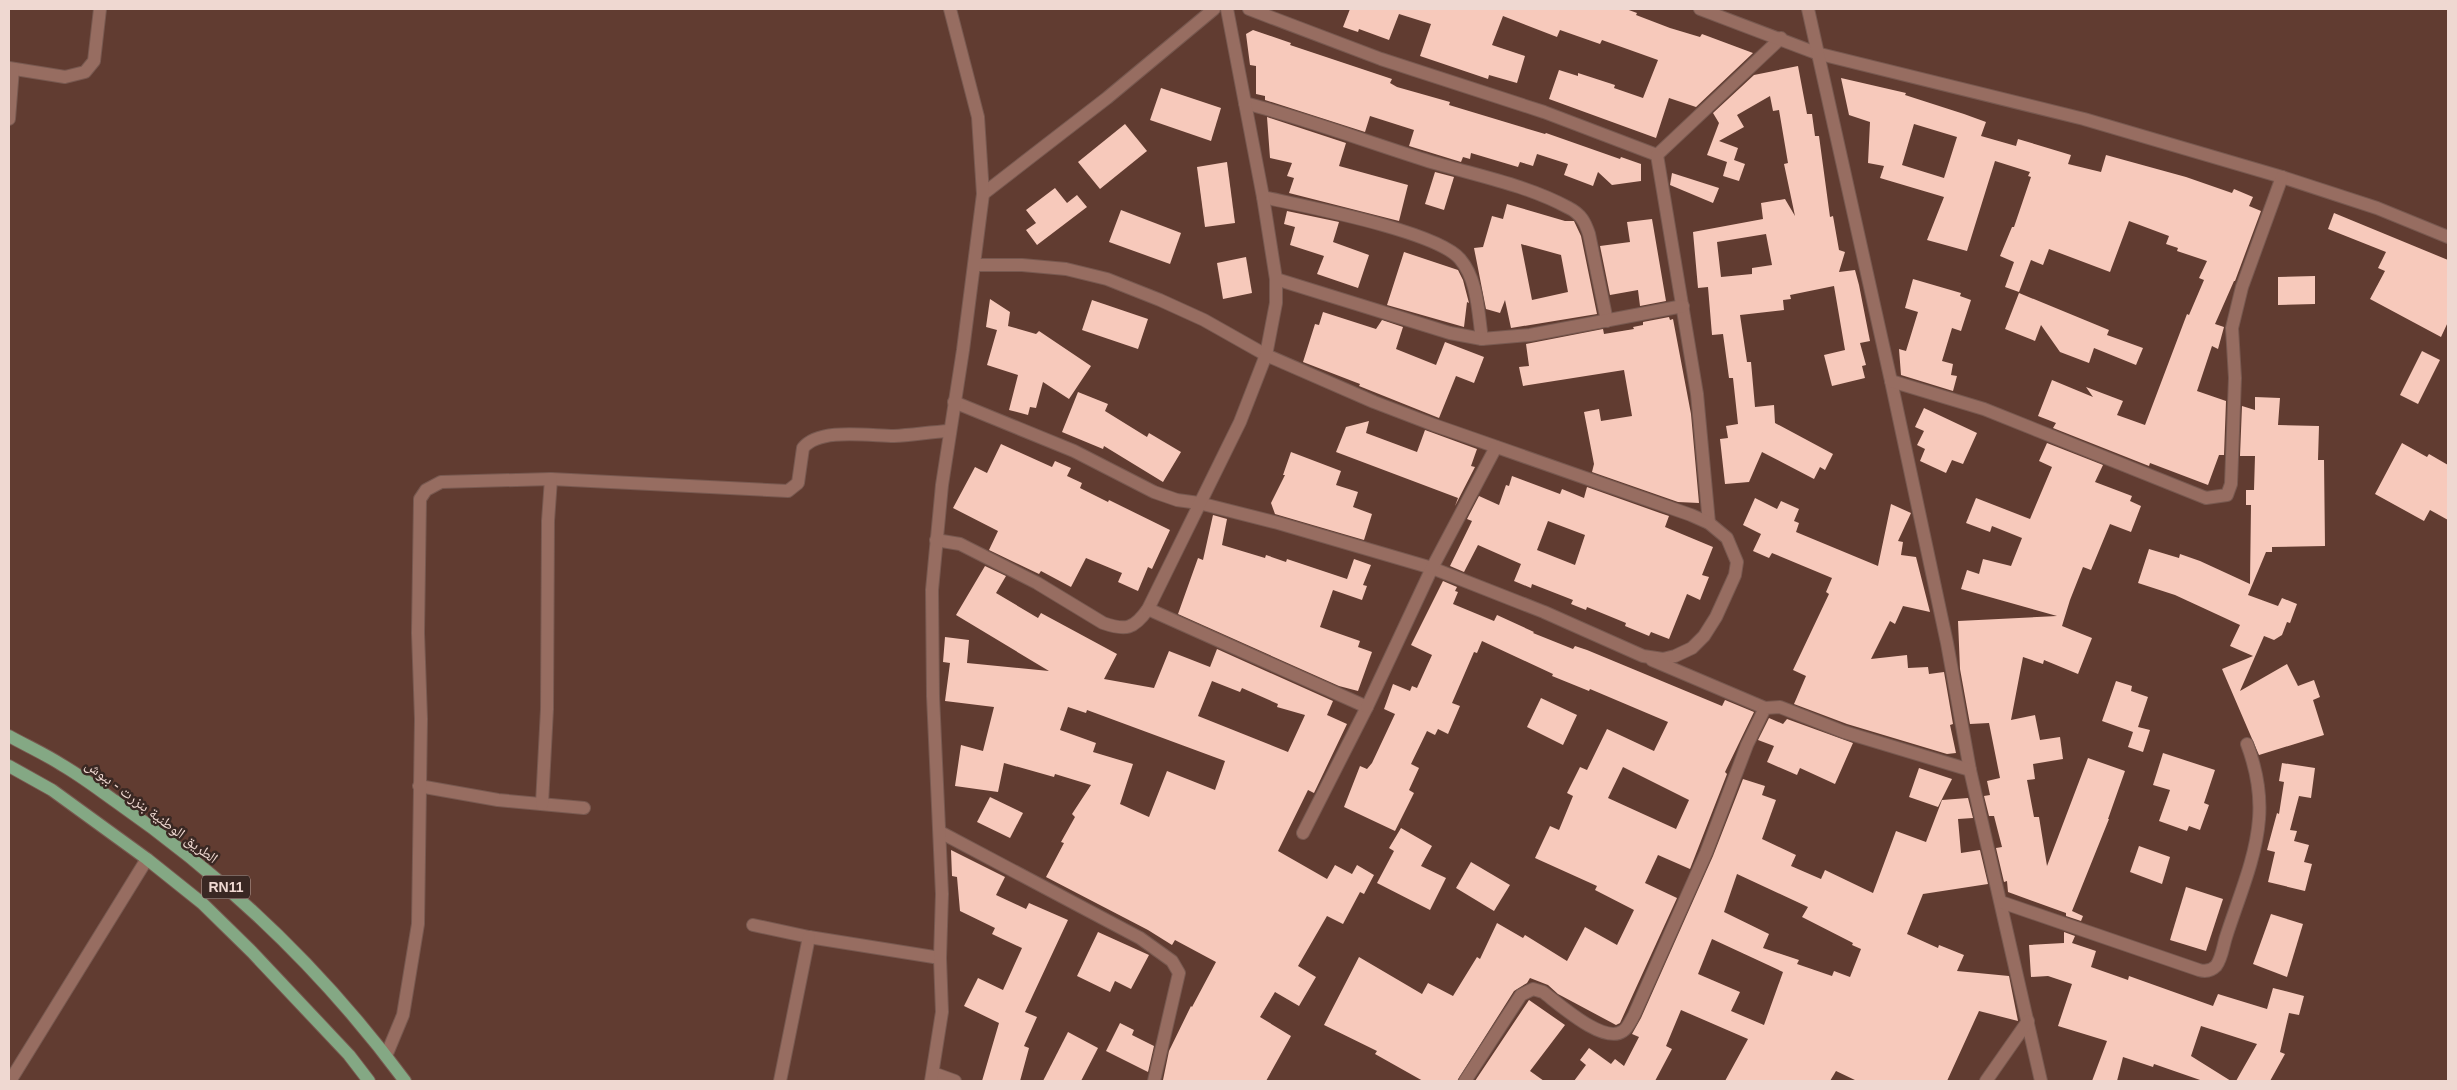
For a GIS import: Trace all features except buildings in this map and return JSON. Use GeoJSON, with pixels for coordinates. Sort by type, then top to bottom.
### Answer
{"type":"FeatureCollection","features":[{"type":"Feature","properties":{"kind":"main road","name":"الطريق الوطنية بنزرت - ببوش"},"geometry":{"type":"LineString","coordinates":[[9,736],[63,765],[158,833],[224,885],[272,929],[373,1039],[405,1081]]}},
{"type":"Feature","properties":{"kind":"main road","name":"RN11"},"geometry":{"type":"LineString","coordinates":[[9,766],[52,790],[147,859],[202,903],[252,952],[349,1055],[368,1081]]}},
{"type":"Feature","properties":{"kind":"street"},"geometry":{"type":"LineString","coordinates":[[9,119],[11,68],[65,77],[85,72],[94,61],[100,9]]}},
{"type":"Feature","properties":{"kind":"street"},"geometry":{"type":"LineString","coordinates":[[950,9],[960,41],[978,117],[983,194],[975,264],[949,431],[932,590],[933,696],[942,894],[940,958],[942,1012],[932,1077],[955,1081]]}},
{"type":"Feature","properties":{"kind":"street"},"geometry":{"type":"LineString","coordinates":[[983,194],[1107,98],[1214,9]]}},
{"type":"Feature","properties":{"kind":"street"},"geometry":{"type":"LineString","coordinates":[[936,540],[960,544],[1036,584],[1103,623],[1115,627],[1126,628],[1138,623],[1148,610],[1240,422],[1266,355],[1276,303],[1276,279],[1263,197],[1226,9]]}},
{"type":"Feature","properties":{"kind":"street"},"geometry":{"type":"LineString","coordinates":[[1249,9],[1381,59],[1544,112],[1657,155]]}},
{"type":"Feature","properties":{"kind":"street"},"geometry":{"type":"LineString","coordinates":[[1700,9],[1781,38],[1816,53],[2084,119],[2282,177],[2377,208],[2448,236]]}},
{"type":"Feature","properties":{"kind":"street"},"geometry":{"type":"LineString","coordinates":[[1808,9],[1816,53],[1891,381],[1947,643],[1970,770],[2041,1081]]}},
{"type":"Feature","properties":{"kind":"street"},"geometry":{"type":"LineString","coordinates":[[1657,155],[1781,38]]}},
{"type":"Feature","properties":{"kind":"street"},"geometry":{"type":"LineString","coordinates":[[1245,103],[1301,118],[1425,160],[1527,190],[1568,208],[1585,221],[1607,321]]}},
{"type":"Feature","properties":{"kind":"street"},"geometry":{"type":"LineString","coordinates":[[1657,155],[1683,306],[1701,427],[1708,523]]}},
{"type":"Feature","properties":{"kind":"street"},"geometry":{"type":"LineString","coordinates":[[1891,381],[1984,409],[2206,498],[2223,496],[2229,491],[2233,462],[2235,378],[2232,328],[2242,287],[2282,177]]}},
{"type":"Feature","properties":{"kind":"street"},"geometry":{"type":"LineString","coordinates":[[1263,197],[1420,236],[1450,249],[1467,270],[1475,292],[1482,339]]}},
{"type":"Feature","properties":{"kind":"street"},"geometry":{"type":"LineString","coordinates":[[975,264],[1066,268],[1107,279],[1204,320],[1266,355],[1374,402],[1496,447],[1636,495],[1708,523],[1727,538],[1734,553],[1736,562],[1735,575],[1727,594],[1704,636],[1692,648],[1663,659],[1643,656]]}},
{"type":"Feature","properties":{"kind":"street"},"geometry":{"type":"LineString","coordinates":[[1276,279],[1450,333],[1482,339],[1530,334],[1683,306]]}},
{"type":"Feature","properties":{"kind":"street"},"geometry":{"type":"LineString","coordinates":[[954,402],[1074,451],[1154,492],[1177,500],[1199,503],[1432,568],[1544,612],[1765,708],[1780,707],[1852,734],[1970,770]]}},
{"type":"Feature","properties":{"kind":"street"},"geometry":{"type":"LineString","coordinates":[[386,1056],[403,1015],[418,924],[421,719],[418,633],[420,499],[426,490],[441,482],[551,479],[780,492],[793,489],[796,486],[803,448],[816,439],[849,434],[894,436],[949,431]]}},
{"type":"Feature","properties":{"kind":"street"},"geometry":{"type":"LineString","coordinates":[[1303,833],[1367,707],[1432,568],[1496,447]]}},
{"type":"Feature","properties":{"kind":"street"},"geometry":{"type":"LineString","coordinates":[[542,804],[547,709],[548,521],[551,479]]}},
{"type":"Feature","properties":{"kind":"street"},"geometry":{"type":"LineString","coordinates":[[1148,610],[1367,707]]}},
{"type":"Feature","properties":{"kind":"street"},"geometry":{"type":"LineString","coordinates":[[1465,1081],[1521,995],[1533,989],[1544,992],[1598,1031],[1613,1035],[1624,1031],[1634,1015],[1706,853],[1747,745],[1765,708]]}},
{"type":"Feature","properties":{"kind":"street"},"geometry":{"type":"LineString","coordinates":[[2001,902],[2199,970],[2206,972],[2212,970],[2219,961],[2252,858],[2259,820],[2258,787],[2254,763],[2247,744]]}},
{"type":"Feature","properties":{"kind":"street"},"geometry":{"type":"LineString","coordinates":[[419,786],[498,800],[584,808]]}},
{"type":"Feature","properties":{"kind":"street"},"geometry":{"type":"LineString","coordinates":[[940,832],[1140,938],[1172,961],[1178,973],[1154,1081]]}},
{"type":"Feature","properties":{"kind":"street"},"geometry":{"type":"LineString","coordinates":[[10,1081],[147,859]]}},
{"type":"Feature","properties":{"kind":"street"},"geometry":{"type":"LineString","coordinates":[[753,925],[809,937],[940,958]]}},
{"type":"Feature","properties":{"kind":"street"},"geometry":{"type":"LineString","coordinates":[[780,1081],[809,937]]}},
{"type":"Feature","properties":{"kind":"street"},"geometry":{"type":"LineString","coordinates":[[1986,1081],[2028,1020]]}}]}
